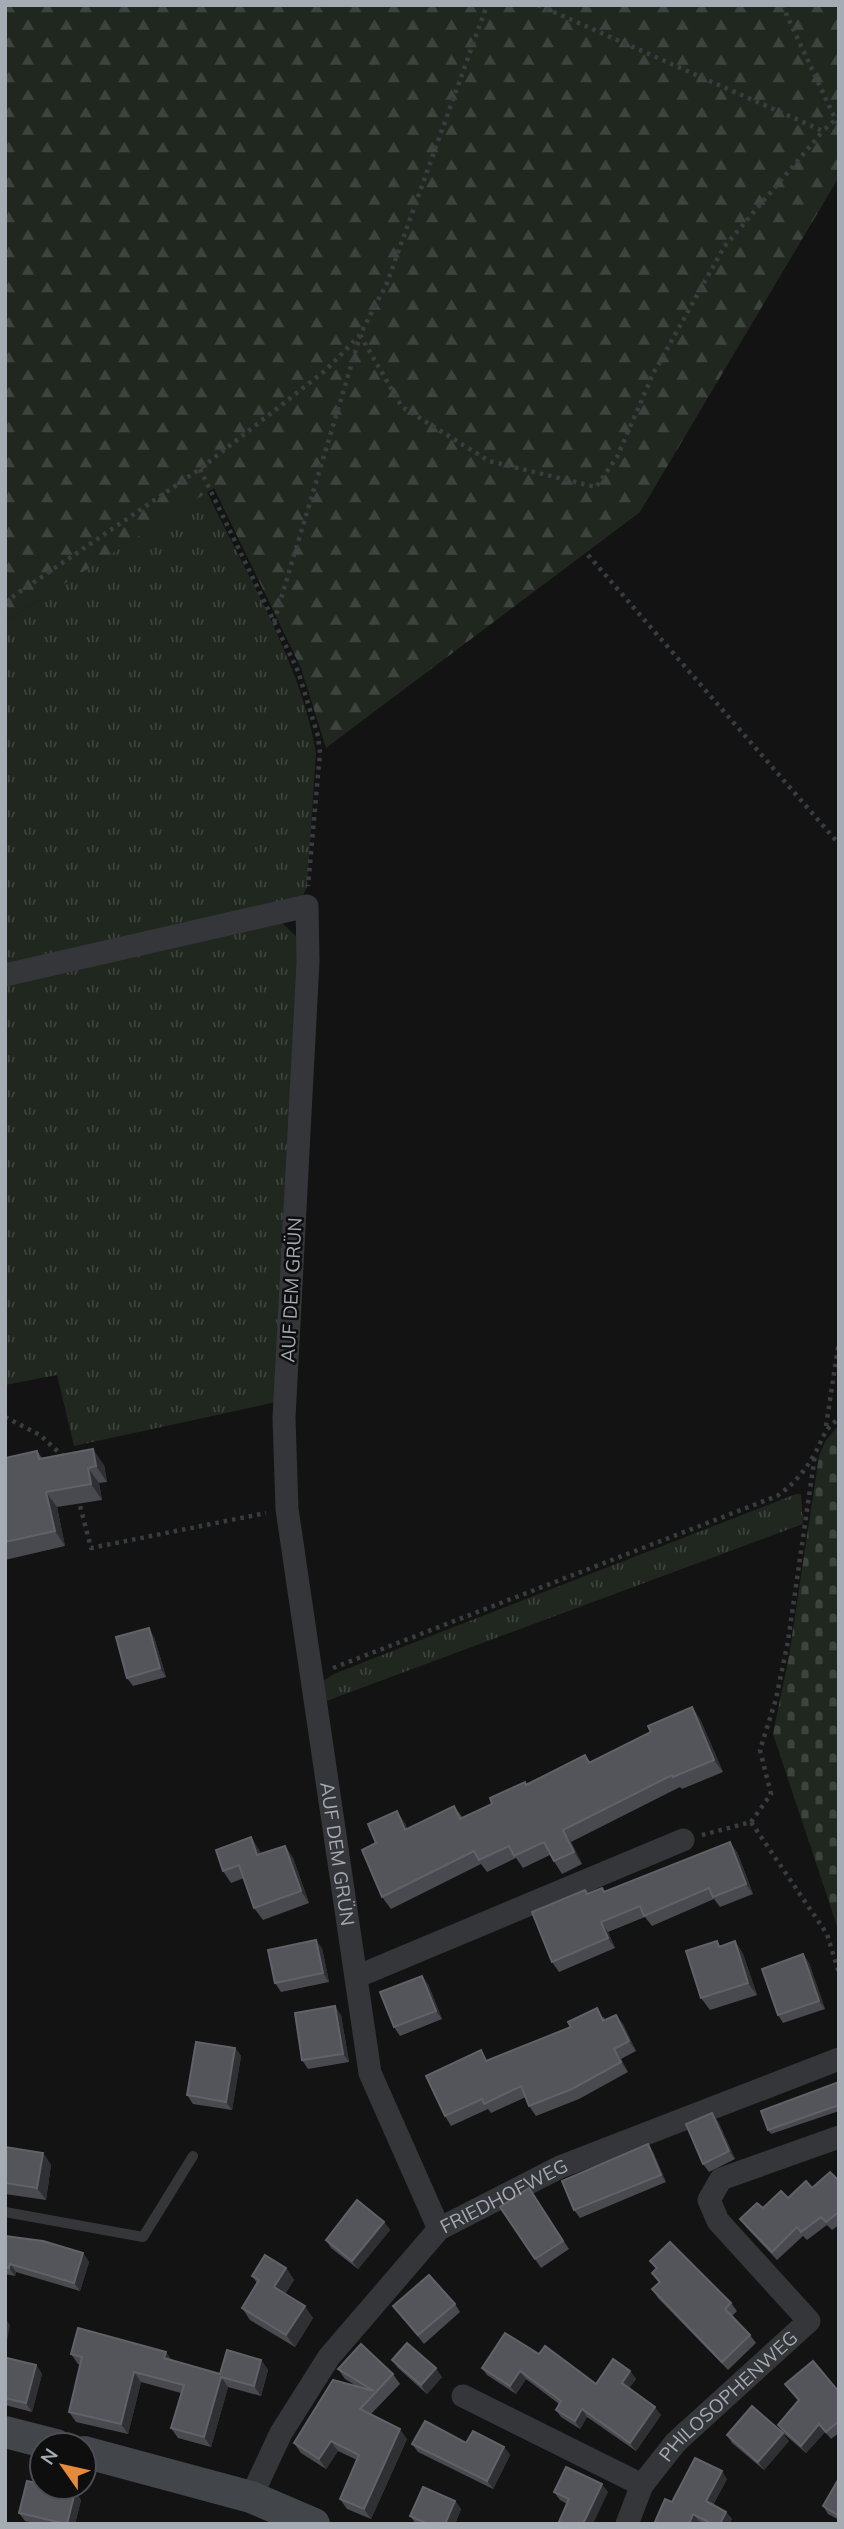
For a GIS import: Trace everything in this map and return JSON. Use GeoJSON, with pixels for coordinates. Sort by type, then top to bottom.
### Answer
{"type":"FeatureCollection","features":[{"type":"Feature","properties":{"kind":"street"},"geometry":{"type":"LineString","coordinates":[[5,975],[307,906]]}},
{"type":"Feature","properties":{"kind":"street","name":"AUF DEM GRÜN"},"geometry":{"type":"LineString","coordinates":[[307,906],[308,962],[284,1418],[287,1509],[370,2073],[439,2229]]}},
{"type":"Feature","properties":{"kind":"street"},"geometry":{"type":"LineString","coordinates":[[356,1977],[683,1839]]}},
{"type":"Feature","properties":{"kind":"street","name":"FRIEDHOFWEG"},"geometry":{"type":"LineString","coordinates":[[251,2497],[281,2433],[329,2357],[439,2229],[560,2167],[839,2059]]}},
{"type":"Feature","properties":{"kind":"street","name":"PHILOSOPHENWEG"},"geometry":{"type":"LineString","coordinates":[[627,2524],[642,2485],[676,2442],[809,2322],[718,2221],[709,2200],[721,2179],[839,2137]]}},
{"type":"Feature","properties":{"kind":"street"},"geometry":{"type":"LineString","coordinates":[[463,2396],[642,2485]]}},
{"type":"Feature","properties":{"kind":"street"},"geometry":{"type":"LineString","coordinates":[[5,2432],[28,2438]]}},
{"type":"Feature","properties":{"kind":"street"},"geometry":{"type":"LineString","coordinates":[[98,2456],[251,2497],[314,2524]]}},
{"type":"Feature","properties":{"kind":"lane"},"geometry":{"type":"LineString","coordinates":[[5,2212],[143,2237],[193,2156]]}},
{"type":"Feature","properties":{"kind":"path"},"geometry":{"type":"LineString","coordinates":[[274,623],[360,335],[387,283],[487,5]]}},
{"type":"Feature","properties":{"kind":"path"},"geometry":{"type":"LineString","coordinates":[[538,5],[822,131]]}},
{"type":"Feature","properties":{"kind":"path"},"geometry":{"type":"LineString","coordinates":[[782,5],[839,127]]}},
{"type":"Feature","properties":{"kind":"path"},"geometry":{"type":"LineString","coordinates":[[360,335],[402,407],[489,461],[596,486],[617,457],[653,374],[724,247],[822,131],[837,118]]}},
{"type":"Feature","properties":{"kind":"path"},"geometry":{"type":"LineString","coordinates":[[5,603],[200,469],[326,370],[360,335]]}},
{"type":"Feature","properties":{"kind":"path"},"geometry":{"type":"LineString","coordinates":[[200,469],[298,671],[320,752],[307,906]]}},
{"type":"Feature","properties":{"kind":"path"},"geometry":{"type":"LineString","coordinates":[[588,555],[839,844]]}},
{"type":"Feature","properties":{"kind":"path"},"geometry":{"type":"LineString","coordinates":[[313,1677],[776,1496],[793,1485],[815,1454],[826,1427],[839,1341]]}},
{"type":"Feature","properties":{"kind":"path"},"geometry":{"type":"LineString","coordinates":[[5,1417],[40,1435],[68,1461]]}},
{"type":"Feature","properties":{"kind":"path"},"geometry":{"type":"LineString","coordinates":[[826,1427],[839,1419]]}},
{"type":"Feature","properties":{"kind":"path"},"geometry":{"type":"LineString","coordinates":[[683,1839],[751,1822],[771,1794],[760,1749],[776,1699],[788,1641],[815,1454]]}},
{"type":"Feature","properties":{"kind":"path"},"geometry":{"type":"LineString","coordinates":[[75,1485],[92,1548],[287,1509]]}},
{"type":"Feature","properties":{"kind":"path"},"geometry":{"type":"LineString","coordinates":[[751,1822],[827,1934],[839,1973]]}},
{"type":"Feature","properties":{"kind":"green space"},"geometry":{"type":"Polygon","coordinates":[[[5,5],[839,5],[839,177],[640,512],[326,748],[301,668],[214,488],[9,619],[5,618],[5,5]]]}},
{"type":"Feature","properties":{"kind":"green space"},"geometry":{"type":"Polygon","coordinates":[[[207,492],[285,652],[309,719],[316,753],[307,887],[302,897],[5,966],[5,618],[9,619],[207,492]]]}},
{"type":"Feature","properties":{"kind":"green space"},"geometry":{"type":"Polygon","coordinates":[[[282,923],[297,937],[302,950],[281,1401],[74,1446],[57,1375],[5,1385],[5,983],[282,923]]]}},
{"type":"Feature","properties":{"kind":"green space"},"geometry":{"type":"Polygon","coordinates":[[[839,1425],[839,1932],[773,1734],[789,1656],[819,1456],[826,1440],[839,1425]]]}},
{"type":"Feature","properties":{"kind":"green space"},"geometry":{"type":"Polygon","coordinates":[[[801,1494],[803,1524],[321,1703],[321,1682],[336,1673],[801,1494]]]}},
{"type":"Feature","properties":{"kind":"building"},"geometry":{"type":"Polygon","coordinates":[[[93,1449],[96,1466],[88,1468],[91,1484],[46,1492],[55,1531],[5,1542],[5,1458],[37,1451],[39,1459],[93,1449]]]}},
{"type":"Feature","properties":{"kind":"building"},"geometry":{"type":"Polygon","coordinates":[[[149,1628],[160,1668],[127,1678],[116,1637],[149,1628]]]}},
{"type":"Feature","properties":{"kind":"building"},"geometry":{"type":"Polygon","coordinates":[[[692,1707],[714,1760],[673,1777],[672,1775],[563,1830],[574,1852],[554,1861],[544,1842],[514,1856],[509,1846],[479,1860],[474,1851],[382,1897],[362,1850],[376,1843],[368,1824],[397,1811],[405,1830],[454,1806],[460,1819],[492,1804],[490,1798],[525,1782],[526,1785],[585,1755],[589,1763],[651,1732],[648,1726],[692,1707]]]}},
{"type":"Feature","properties":{"kind":"building"},"geometry":{"type":"Polygon","coordinates":[[[251,1837],[257,1855],[285,1846],[301,1891],[254,1908],[239,1865],[223,1871],[216,1850],[251,1837]]]}},
{"type":"Feature","properties":{"kind":"building"},"geometry":{"type":"Polygon","coordinates":[[[730,1842],[746,1884],[713,1897],[709,1888],[644,1916],[640,1906],[601,1922],[608,1938],[552,1962],[532,1912],[585,1890],[587,1894],[602,1888],[604,1892],[730,1842]]]}},
{"type":"Feature","properties":{"kind":"building"},"geometry":{"type":"Polygon","coordinates":[[[316,1940],[323,1973],[275,1983],[268,1950],[316,1940]]]}},
{"type":"Feature","properties":{"kind":"building"},"geometry":{"type":"Polygon","coordinates":[[[717,1941],[719,1947],[735,1941],[748,1983],[701,1998],[686,1951],[717,1941]]]}},
{"type":"Feature","properties":{"kind":"building"},"geometry":{"type":"Polygon","coordinates":[[[803,1954],[819,2001],[778,2015],[762,1969],[803,1954]]]}},
{"type":"Feature","properties":{"kind":"building"},"geometry":{"type":"Polygon","coordinates":[[[422,1976],[436,2011],[394,2027],[380,1992],[422,1976]]]}},
{"type":"Feature","properties":{"kind":"building"},"geometry":{"type":"Polygon","coordinates":[[[335,2006],[343,2054],[302,2060],[295,2013],[335,2006]]]}},
{"type":"Feature","properties":{"kind":"building"},"geometry":{"type":"Polygon","coordinates":[[[597,2008],[603,2021],[616,2015],[629,2041],[614,2049],[621,2062],[572,2089],[529,2106],[521,2086],[484,2104],[482,2099],[445,2116],[426,2076],[481,2050],[486,2061],[571,2027],[568,2022],[597,2008]]]}},
{"type":"Feature","properties":{"kind":"building"},"geometry":{"type":"Polygon","coordinates":[[[196,2042],[235,2048],[226,2102],[187,2095],[196,2042]]]}},
{"type":"Feature","properties":{"kind":"building"},"geometry":{"type":"Polygon","coordinates":[[[839,2082],[839,2105],[768,2130],[761,2111],[839,2082]]]}},
{"type":"Feature","properties":{"kind":"building"},"geometry":{"type":"Polygon","coordinates":[[[712,2113],[729,2151],[703,2164],[686,2124],[712,2113]]]}},
{"type":"Feature","properties":{"kind":"building"},"geometry":{"type":"Polygon","coordinates":[[[648,2144],[661,2175],[574,2210],[562,2181],[648,2144]]]}},
{"type":"Feature","properties":{"kind":"building"},"geometry":{"type":"Polygon","coordinates":[[[5,2147],[43,2153],[37,2188],[5,2183],[5,2147]]]}},
{"type":"Feature","properties":{"kind":"building"},"geometry":{"type":"Polygon","coordinates":[[[830,2172],[839,2181],[839,2212],[826,2222],[821,2217],[801,2232],[797,2227],[772,2252],[740,2219],[757,2203],[763,2208],[781,2191],[788,2198],[806,2181],[812,2188],[830,2172]]]}},
{"type":"Feature","properties":{"kind":"building"},"geometry":{"type":"Polygon","coordinates":[[[529,2188],[563,2241],[535,2259],[500,2207],[529,2188]]]}},
{"type":"Feature","properties":{"kind":"building"},"geometry":{"type":"Polygon","coordinates":[[[357,2200],[384,2222],[352,2261],[326,2240],[357,2200]]]}},
{"type":"Feature","properties":{"kind":"building"},"geometry":{"type":"Polygon","coordinates":[[[5,2236],[43,2241],[83,2253],[74,2283],[10,2264],[9,2268],[5,2267],[5,2236]]]}},
{"type":"Feature","properties":{"kind":"building"},"geometry":{"type":"Polygon","coordinates":[[[670,2242],[731,2303],[725,2309],[750,2335],[722,2362],[652,2289],[660,2282],[652,2273],[657,2268],[650,2261],[670,2242]]]}},
{"type":"Feature","properties":{"kind":"building"},"geometry":{"type":"Polygon","coordinates":[[[265,2255],[286,2268],[274,2287],[305,2306],[286,2335],[242,2308],[259,2280],[252,2276],[265,2255]]]}},
{"type":"Feature","properties":{"kind":"building"},"geometry":{"type":"Polygon","coordinates":[[[429,2275],[455,2304],[418,2335],[393,2306],[429,2275]]]}},
{"type":"Feature","properties":{"kind":"building"},"geometry":{"type":"Polygon","coordinates":[[[78,2328],[166,2352],[164,2358],[220,2374],[227,2350],[261,2360],[254,2386],[221,2377],[204,2437],[171,2428],[184,2385],[134,2372],[121,2424],[69,2412],[82,2357],[71,2354],[78,2328]]]}},
{"type":"Feature","properties":{"kind":"building"},"geometry":{"type":"Polygon","coordinates":[[[505,2333],[539,2354],[545,2346],[596,2384],[613,2359],[630,2371],[622,2383],[655,2407],[630,2443],[582,2409],[575,2421],[556,2410],[561,2401],[520,2371],[510,2386],[482,2368],[505,2333]]]}},
{"type":"Feature","properties":{"kind":"building"},"geometry":{"type":"Polygon","coordinates":[[[407,2343],[436,2368],[421,2385],[392,2360],[407,2343]]]}},
{"type":"Feature","properties":{"kind":"building"},"geometry":{"type":"Polygon","coordinates":[[[361,2344],[393,2374],[360,2409],[400,2429],[364,2509],[340,2499],[359,2455],[331,2441],[319,2459],[294,2443],[333,2380],[374,2391],[338,2369],[361,2344]]]}},
{"type":"Feature","properties":{"kind":"building"},"geometry":{"type":"Polygon","coordinates":[[[7,2358],[36,2365],[26,2403],[5,2398],[7,2358]]]}},
{"type":"Feature","properties":{"kind":"building"},"geometry":{"type":"Polygon","coordinates":[[[813,2361],[839,2392],[839,2421],[826,2432],[819,2424],[801,2446],[778,2425],[799,2400],[785,2384],[813,2361]]]}},
{"type":"Feature","properties":{"kind":"building"},"geometry":{"type":"Polygon","coordinates":[[[752,2406],[783,2433],[758,2462],[727,2435],[752,2406]]]}},
{"type":"Feature","properties":{"kind":"building"},"geometry":{"type":"Polygon","coordinates":[[[425,2421],[466,2443],[473,2431],[504,2447],[487,2481],[412,2444],[425,2421]]]}},
{"type":"Feature","properties":{"kind":"building"},"geometry":{"type":"Polygon","coordinates":[[[695,2458],[722,2471],[706,2501],[726,2512],[720,2524],[712,2524],[693,2514],[689,2524],[654,2524],[665,2499],[672,2502],[695,2458]]]}},
{"type":"Feature","properties":{"kind":"building"},"geometry":{"type":"Polygon","coordinates":[[[566,2467],[602,2484],[583,2524],[558,2524],[569,2499],[554,2492],[566,2467]]]}},
{"type":"Feature","properties":{"kind":"building"},"geometry":{"type":"Polygon","coordinates":[[[839,2480],[839,2516],[823,2506],[839,2480]]]}},
{"type":"Feature","properties":{"kind":"building"},"geometry":{"type":"Polygon","coordinates":[[[27,2481],[28,2501],[73,2501],[67,2524],[19,2513],[27,2481]]]}},
{"type":"Feature","properties":{"kind":"building"},"geometry":{"type":"Polygon","coordinates":[[[423,2487],[455,2501],[445,2524],[428,2524],[410,2516],[423,2487]]]}}]}
